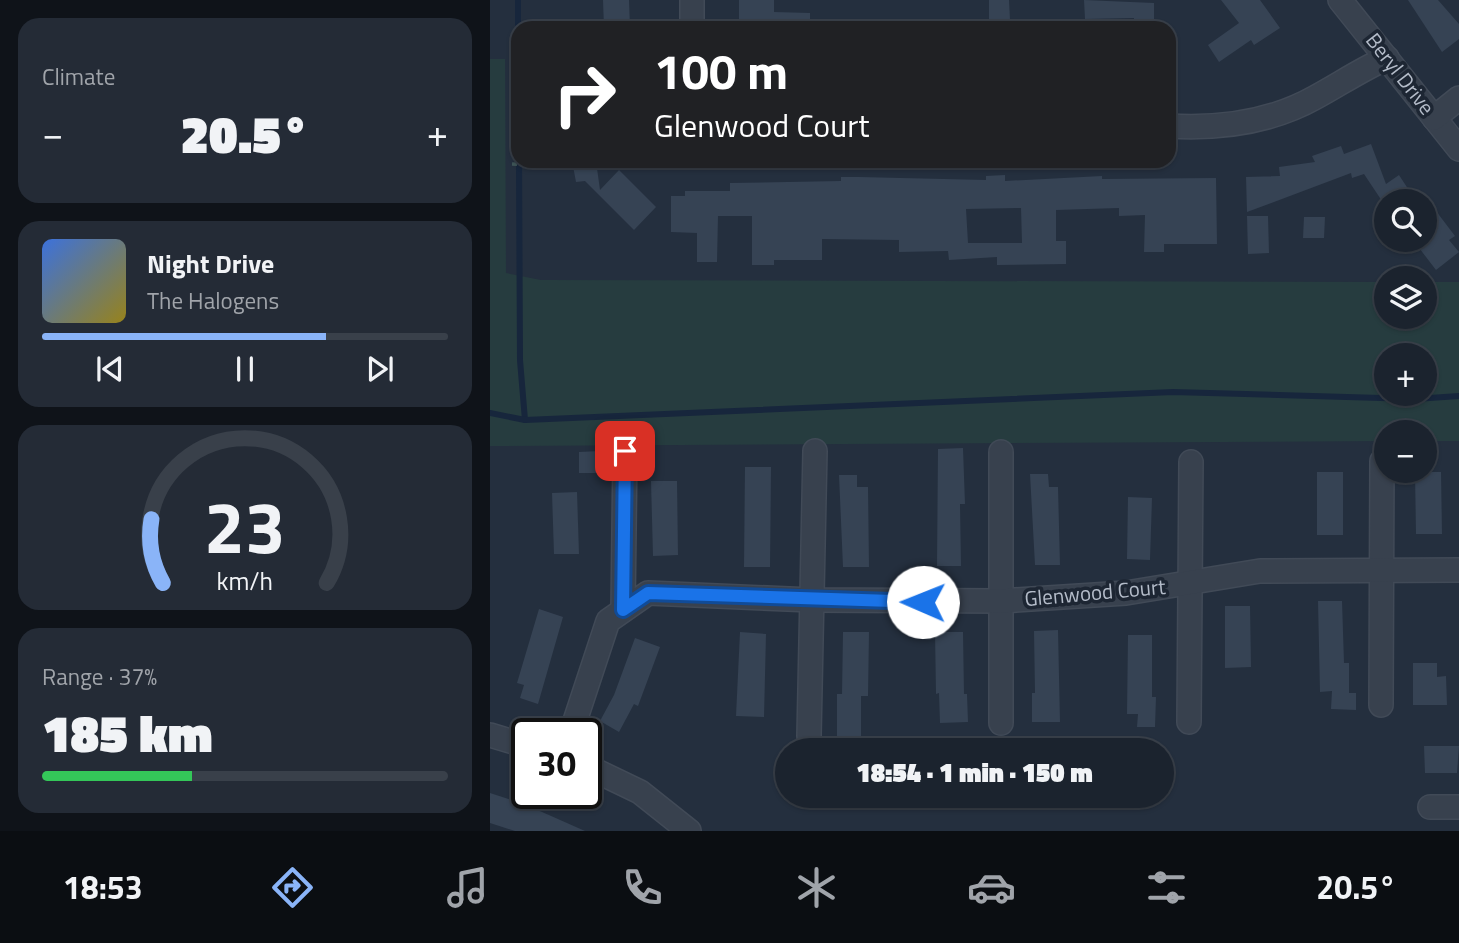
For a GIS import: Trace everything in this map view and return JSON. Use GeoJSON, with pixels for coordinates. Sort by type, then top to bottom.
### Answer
{"type":"FeatureCollection","features":[{"type":"Feature","properties":{"kind":"street"},"geometry":{"type":"LineString","coordinates":[[692,0],[692,21]]}},
{"type":"Feature","properties":{"kind":"street","name":"Beryl Drive"},"geometry":{"type":"LineString","coordinates":[[1340,0],[1459,149]]}},
{"type":"Feature","properties":{"kind":"street"},"geometry":{"type":"LineString","coordinates":[[1176,126],[1212,128],[1279,114],[1315,98],[1361,69],[1387,58]]}},
{"type":"Feature","properties":{"kind":"street"},"geometry":{"type":"LineString","coordinates":[[1434,118],[1459,99]]}},
{"type":"Feature","properties":{"kind":"street"},"geometry":{"type":"LineString","coordinates":[[623,610],[625,451]]}},
{"type":"Feature","properties":{"kind":"street"},"geometry":{"type":"LineString","coordinates":[[809,736],[815,451]]}},
{"type":"Feature","properties":{"kind":"street","name":"Glenwood Court"},"geometry":{"type":"LineString","coordinates":[[1001,452],[1001,723]]}},
{"type":"Feature","properties":{"kind":"street","name":"Glenwood Court"},"geometry":{"type":"LineString","coordinates":[[1189,722],[1191,462]]}},
{"type":"Feature","properties":{"kind":"street"},"geometry":{"type":"LineString","coordinates":[[1381,705],[1382,483]]}},
{"type":"Feature","properties":{"kind":"street","name":"Glenwood Court"},"geometry":{"type":"LineString","coordinates":[[576,718],[608,621],[648,593],[812,600],[1000,601],[1126,593],[1260,571],[1459,570]]}},
{"type":"Feature","properties":{"kind":"street"},"geometry":{"type":"LineString","coordinates":[[490,735],[511,741]]}},
{"type":"Feature","properties":{"kind":"street"},"geometry":{"type":"LineString","coordinates":[[602,774],[640,792],[689,831]]}},
{"type":"Feature","properties":{"kind":"street"},"geometry":{"type":"LineString","coordinates":[[1430,807],[1459,807]]}},
{"type":"Feature","properties":{"kind":"green space"},"geometry":{"type":"Polygon","coordinates":[[[490,59],[505,59],[506,273],[541,280],[1374,282],[1374,329],[1437,329],[1437,282],[1459,282],[1459,441],[1437,441],[1437,420],[1374,420],[1374,441],[490,446],[490,59]]]}},
{"type":"Feature","properties":{"kind":"building"},"geometry":{"type":"Polygon","coordinates":[[[603,0],[629,0],[630,21],[604,21],[603,0]]]}},
{"type":"Feature","properties":{"kind":"building"},"geometry":{"type":"Polygon","coordinates":[[[739,0],[774,0],[774,12],[810,13],[810,21],[739,21],[739,0]]]}},
{"type":"Feature","properties":{"kind":"building"},"geometry":{"type":"Polygon","coordinates":[[[989,0],[1009,0],[1010,20],[989,20],[989,0]]]}},
{"type":"Feature","properties":{"kind":"building"},"geometry":{"type":"Polygon","coordinates":[[[1084,0],[1154,3],[1154,21],[1134,21],[1134,18],[1085,19],[1084,0]]]}},
{"type":"Feature","properties":{"kind":"building"},"geometry":{"type":"Polygon","coordinates":[[[1221,0],[1260,0],[1280,28],[1254,45],[1251,40],[1219,62],[1208,45],[1239,23],[1221,0]]]}},
{"type":"Feature","properties":{"kind":"building"},"geometry":{"type":"Polygon","coordinates":[[[1408,0],[1438,0],[1459,24],[1459,39],[1442,52],[1408,0]]]}},
{"type":"Feature","properties":{"kind":"building"},"geometry":{"type":"Polygon","coordinates":[[[1371,144],[1386,184],[1399,175],[1408,189],[1374,189],[1364,174],[1352,178],[1351,173],[1247,212],[1246,177],[1280,176],[1279,167],[1315,162],[1312,156],[1341,146],[1344,154],[1371,144]]]}},
{"type":"Feature","properties":{"kind":"building"},"geometry":{"type":"Polygon","coordinates":[[[573,168],[597,168],[600,190],[619,170],[656,207],[634,230],[585,181],[576,182],[573,168]]]}},
{"type":"Feature","properties":{"kind":"building"},"geometry":{"type":"Polygon","coordinates":[[[1005,175],[1005,181],[1102,176],[1102,179],[1216,178],[1217,244],[1164,244],[1164,252],[1144,252],[1145,215],[1119,216],[1119,208],[1056,210],[1056,241],[1066,241],[1066,264],[997,265],[997,257],[949,260],[948,251],[899,252],[899,240],[822,239],[822,260],[774,260],[774,265],[752,265],[752,216],[718,216],[717,262],[697,262],[697,233],[671,232],[671,196],[685,196],[685,191],[730,191],[730,183],[841,181],[841,177],[986,180],[986,176],[1005,175]],[[1021,208],[966,209],[968,243],[1022,243],[1021,208]]]}},
{"type":"Feature","properties":{"kind":"building"},"geometry":{"type":"Polygon","coordinates":[[[1437,212],[1455,236],[1449,240],[1459,252],[1437,269],[1437,266],[1433,266],[1422,252],[1437,252],[1437,212]]]}},
{"type":"Feature","properties":{"kind":"building"},"geometry":{"type":"Polygon","coordinates":[[[1247,216],[1268,216],[1269,253],[1248,254],[1247,216]]]}},
{"type":"Feature","properties":{"kind":"building"},"geometry":{"type":"Polygon","coordinates":[[[1304,217],[1325,217],[1324,238],[1303,238],[1304,217]]]}},
{"type":"Feature","properties":{"kind":"building"},"geometry":{"type":"Polygon","coordinates":[[[963,448],[965,504],[960,504],[961,566],[937,566],[938,449],[963,448]]]}},
{"type":"Feature","properties":{"kind":"building"},"geometry":{"type":"Polygon","coordinates":[[[600,451],[601,473],[579,473],[579,452],[600,451]]]}},
{"type":"Feature","properties":{"kind":"building"},"geometry":{"type":"Polygon","coordinates":[[[745,467],[771,467],[770,567],[744,567],[745,467]]]}},
{"type":"Feature","properties":{"kind":"building"},"geometry":{"type":"Polygon","coordinates":[[[1317,472],[1343,472],[1343,535],[1317,535],[1317,472]]]}},
{"type":"Feature","properties":{"kind":"building"},"geometry":{"type":"Polygon","coordinates":[[[1437,472],[1441,472],[1442,534],[1416,534],[1415,483],[1437,483],[1437,472]]]}},
{"type":"Feature","properties":{"kind":"building"},"geometry":{"type":"Polygon","coordinates":[[[1030,474],[1048,474],[1049,487],[1058,487],[1060,565],[1035,565],[1030,474]]]}},
{"type":"Feature","properties":{"kind":"building"},"geometry":{"type":"Polygon","coordinates":[[[839,475],[857,475],[857,487],[868,487],[869,567],[843,567],[839,475]]]}},
{"type":"Feature","properties":{"kind":"building"},"geometry":{"type":"Polygon","coordinates":[[[651,481],[677,481],[678,555],[653,556],[651,481]]]}},
{"type":"Feature","properties":{"kind":"building"},"geometry":{"type":"Polygon","coordinates":[[[577,492],[579,554],[554,554],[552,493],[577,492]]]}},
{"type":"Feature","properties":{"kind":"building"},"geometry":{"type":"Polygon","coordinates":[[[1128,497],[1152,498],[1150,560],[1127,559],[1128,497]]]}},
{"type":"Feature","properties":{"kind":"building"},"geometry":{"type":"Polygon","coordinates":[[[1318,601],[1342,601],[1344,663],[1349,663],[1349,693],[1356,693],[1356,710],[1331,709],[1332,691],[1320,692],[1318,601]]]}},
{"type":"Feature","properties":{"kind":"building"},"geometry":{"type":"Polygon","coordinates":[[[1225,606],[1250,606],[1251,667],[1225,668],[1225,606]]]}},
{"type":"Feature","properties":{"kind":"building"},"geometry":{"type":"Polygon","coordinates":[[[539,609],[563,617],[538,704],[520,698],[524,685],[517,683],[539,609]]]}},
{"type":"Feature","properties":{"kind":"building"},"geometry":{"type":"Polygon","coordinates":[[[1058,630],[1060,722],[1032,722],[1032,693],[1035,693],[1034,631],[1058,630]]]}},
{"type":"Feature","properties":{"kind":"building"},"geometry":{"type":"Polygon","coordinates":[[[740,632],[766,634],[764,717],[736,716],[740,632]]]}},
{"type":"Feature","properties":{"kind":"building"},"geometry":{"type":"Polygon","coordinates":[[[843,632],[869,632],[868,696],[861,696],[861,738],[837,738],[837,694],[842,694],[843,632]]]}},
{"type":"Feature","properties":{"kind":"building"},"geometry":{"type":"Polygon","coordinates":[[[935,632],[963,632],[964,694],[967,694],[968,722],[940,723],[939,693],[936,694],[935,632]]]}},
{"type":"Feature","properties":{"kind":"building"},"geometry":{"type":"Polygon","coordinates":[[[1128,635],[1152,635],[1155,727],[1137,727],[1138,714],[1127,714],[1128,635]]]}},
{"type":"Feature","properties":{"kind":"building"},"geometry":{"type":"Polygon","coordinates":[[[635,638],[660,647],[638,706],[634,704],[619,732],[602,722],[635,638]]]}},
{"type":"Feature","properties":{"kind":"building"},"geometry":{"type":"Polygon","coordinates":[[[1413,663],[1437,663],[1437,677],[1446,676],[1447,705],[1413,705],[1413,663]]]}},
{"type":"Feature","properties":{"kind":"building"},"geometry":{"type":"Polygon","coordinates":[[[1424,746],[1459,746],[1457,773],[1425,773],[1424,746]]]}},
{"type":"Feature","properties":{"kind":"building"},"geometry":{"type":"Polygon","coordinates":[[[490,793],[511,800],[511,809],[535,809],[585,831],[515,831],[490,823],[490,793]]]}},
{"type":"Feature","properties":{"kind":"waterway"},"geometry":{"type":"LineString","coordinates":[[518,0],[518,21]]}},
{"type":"Feature","properties":{"kind":"waterway"},"geometry":{"type":"LineString","coordinates":[[519,168],[520,360],[525,420]]}},
{"type":"Feature","properties":{"kind":"waterway"},"geometry":{"type":"LineString","coordinates":[[490,413],[525,420],[1173,392],[1415,399],[1459,396]]}},
{"type":"Feature","properties":{"kind":"route"},"geometry":{"type":"LineString","coordinates":[[625,451],[623,610],[648,593],[923,602]]}}]}
